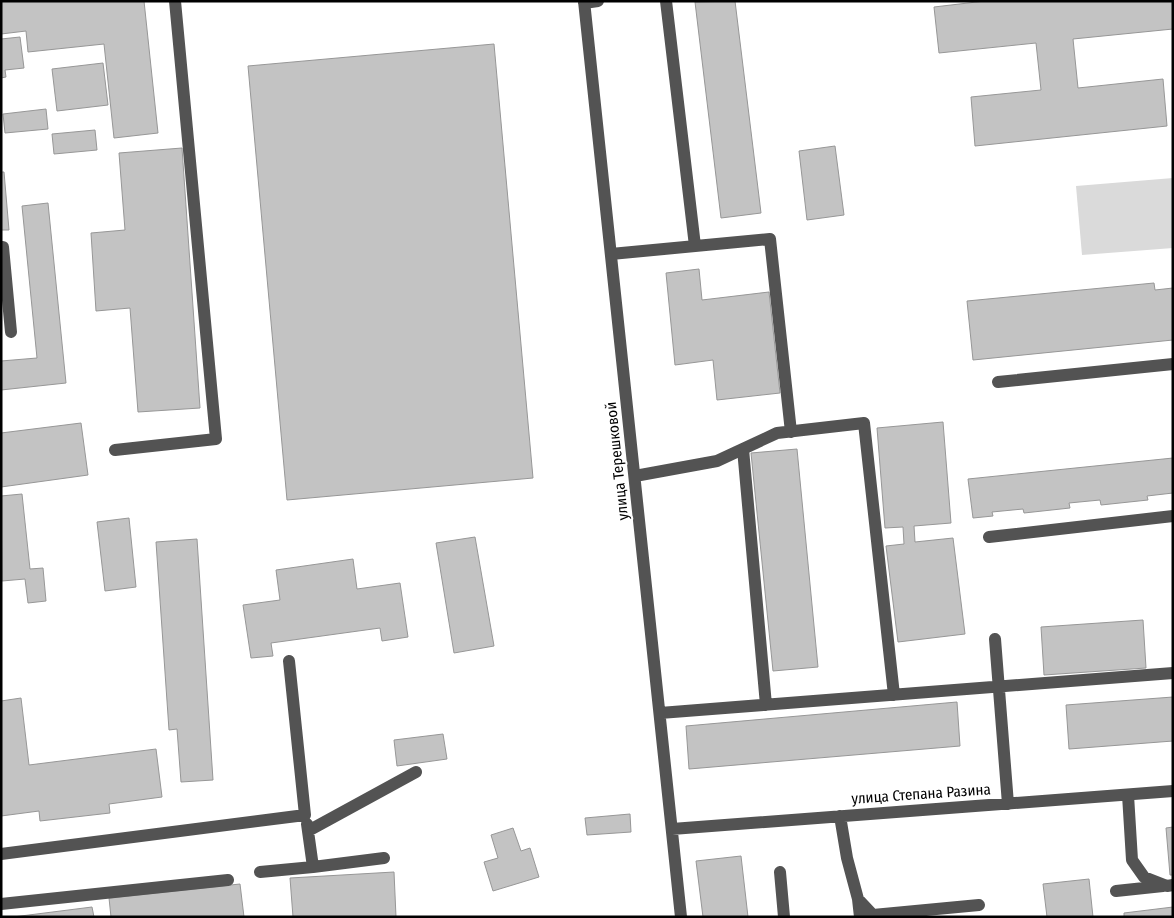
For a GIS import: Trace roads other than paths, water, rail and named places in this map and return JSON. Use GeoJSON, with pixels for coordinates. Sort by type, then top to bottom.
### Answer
{"type":"FeatureCollection","features":[{"type":"Feature","properties":{"kind":"street"},"geometry":{"type":"LineString","coordinates":[[115,450],[216,439],[175,1]]}},
{"type":"Feature","properties":{"kind":"street"},"geometry":{"type":"LineString","coordinates":[[584,2],[598,1]]}},
{"type":"Feature","properties":{"kind":"street"},"geometry":{"type":"LineString","coordinates":[[666,1],[695,246]]}},
{"type":"Feature","properties":{"kind":"street","name":"улица Терешковой"},"geometry":{"type":"LineString","coordinates":[[584,2],[681,917]]}},
{"type":"Feature","properties":{"kind":"street"},"geometry":{"type":"LineString","coordinates":[[611,254],[770,239],[791,432]]}},
{"type":"Feature","properties":{"kind":"street"},"geometry":{"type":"LineString","coordinates":[[1,247],[3,247],[11,332]]}},
{"type":"Feature","properties":{"kind":"street"},"geometry":{"type":"LineString","coordinates":[[998,382],[1173,364]]}},
{"type":"Feature","properties":{"kind":"street"},"geometry":{"type":"LineString","coordinates":[[634,476],[716,462],[777,433],[864,423],[894,695]]}},
{"type":"Feature","properties":{"kind":"street"},"geometry":{"type":"LineString","coordinates":[[743,449],[766,705]]}},
{"type":"Feature","properties":{"kind":"street"},"geometry":{"type":"LineString","coordinates":[[989,537],[1173,516]]}},
{"type":"Feature","properties":{"kind":"street"},"geometry":{"type":"LineString","coordinates":[[996,638],[1008,804]]}},
{"type":"Feature","properties":{"kind":"street"},"geometry":{"type":"LineString","coordinates":[[290,661],[305,815],[314,867]]}},
{"type":"Feature","properties":{"kind":"street"},"geometry":{"type":"LineString","coordinates":[[660,713],[1173,673]]}},
{"type":"Feature","properties":{"kind":"street"},"geometry":{"type":"LineString","coordinates":[[308,832],[416,772]]}},
{"type":"Feature","properties":{"kind":"street","name":"улица Степана Разина"},"geometry":{"type":"LineString","coordinates":[[672,829],[1173,791]]}},
{"type":"Feature","properties":{"kind":"street"},"geometry":{"type":"LineString","coordinates":[[1128,795],[1132,860],[1144,877],[1170,886]]}},
{"type":"Feature","properties":{"kind":"street"},"geometry":{"type":"LineString","coordinates":[[1,854],[305,815]]}},
{"type":"Feature","properties":{"kind":"street"},"geometry":{"type":"LineString","coordinates":[[840,816],[847,858],[858,899],[860,917]]}},
{"type":"Feature","properties":{"kind":"street"},"geometry":{"type":"LineString","coordinates":[[260,872],[384,858]]}},
{"type":"Feature","properties":{"kind":"street"},"geometry":{"type":"LineString","coordinates":[[780,872],[784,917]]}},
{"type":"Feature","properties":{"kind":"street"},"geometry":{"type":"LineString","coordinates":[[1,904],[228,880]]}},
{"type":"Feature","properties":{"kind":"street"},"geometry":{"type":"LineString","coordinates":[[1116,891],[1170,886]]}},
{"type":"Feature","properties":{"kind":"street"},"geometry":{"type":"LineString","coordinates":[[858,899],[874,915],[979,905]]}}]}
